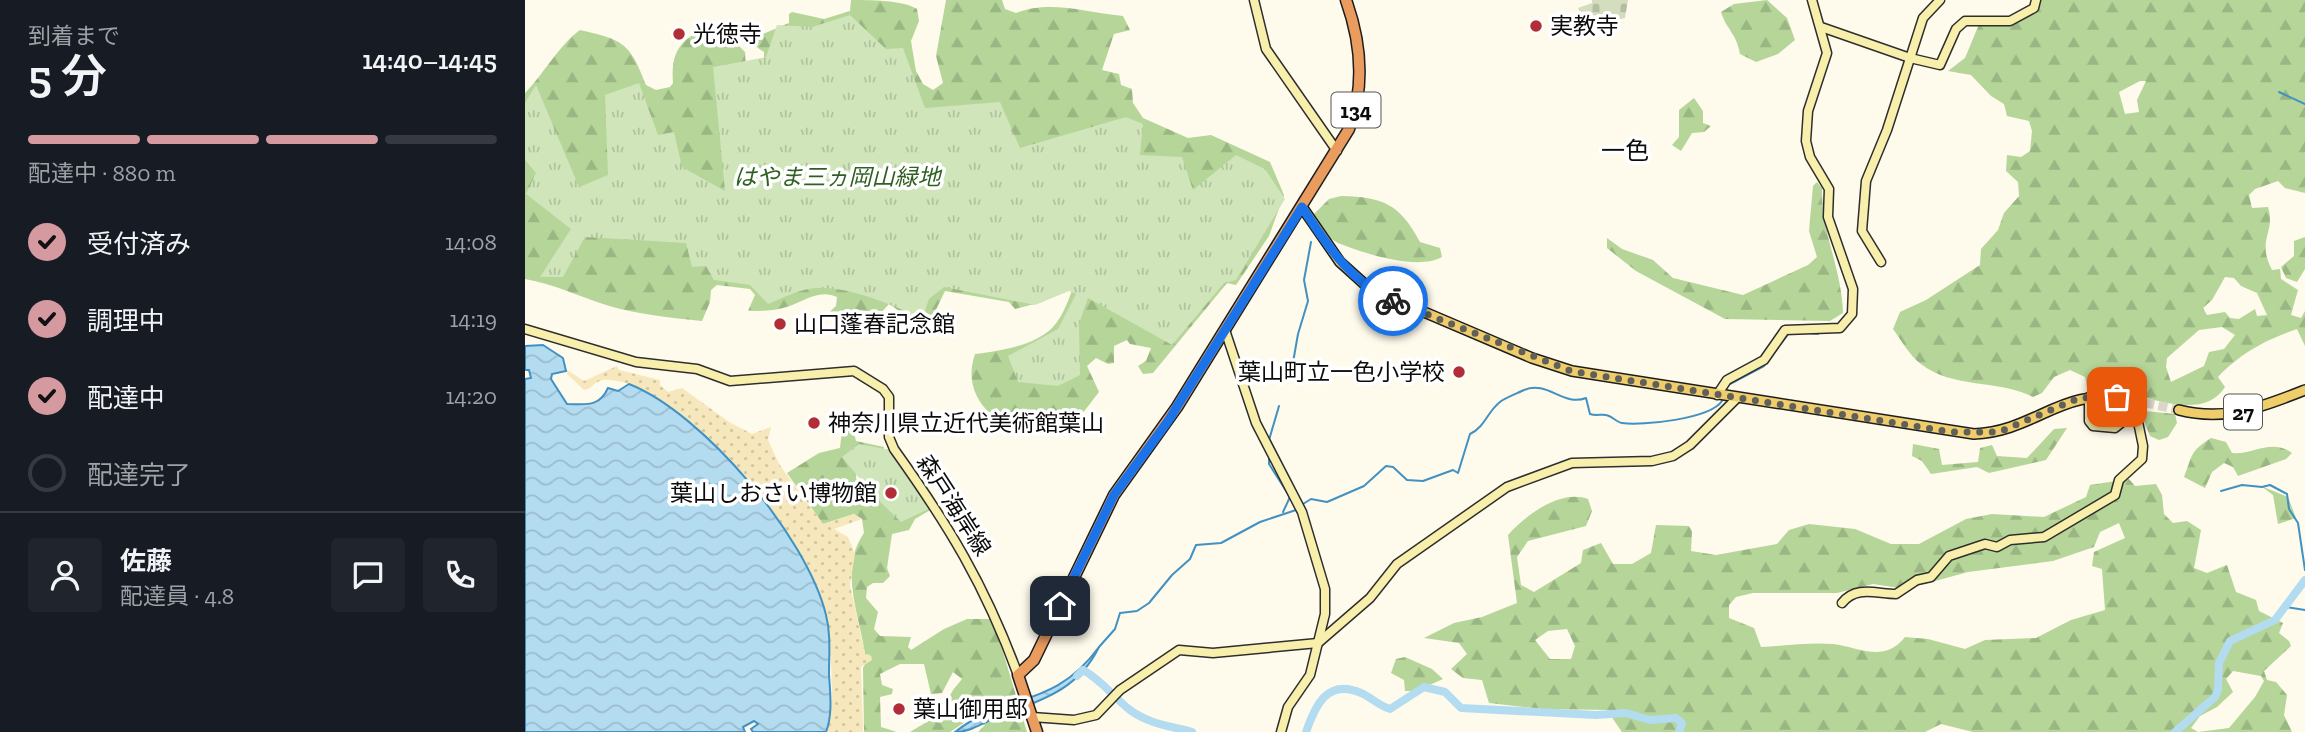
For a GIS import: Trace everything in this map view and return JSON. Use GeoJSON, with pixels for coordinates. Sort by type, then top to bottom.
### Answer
{"type":"FeatureCollection","features":[{"type":"Feature","properties":{"kind":"highway","name":"134"},"geometry":{"type":"LineString","coordinates":[[1018,675],[1034,660],[1114,495],[1168,421],[1337,151],[1354,116],[1360,81],[1346,0]]}},
{"type":"Feature","properties":{"kind":"highway"},"geometry":{"type":"LineString","coordinates":[[1018,675],[1037,732]]}},
{"type":"Feature","properties":{"kind":"main road"},"geometry":{"type":"LineString","coordinates":[[1302,207],[1339,262],[1363,284],[1392,300],[1559,368],[1974,434],[1999,432],[2069,401],[2089,397],[2132,400]]}},
{"type":"Feature","properties":{"kind":"main road","name":"27"},"geometry":{"type":"LineString","coordinates":[[2179,410],[2205,416],[2224,416],[2305,390]]}},
{"type":"Feature","properties":{"kind":"street"},"geometry":{"type":"LineString","coordinates":[[1255,0],[1266,48],[1337,151]]}},
{"type":"Feature","properties":{"kind":"street"},"geometry":{"type":"LineString","coordinates":[[1717,394],[1727,380],[1764,360],[1786,330],[1840,328],[1851,314],[1853,289],[1828,217],[1829,189],[1810,157],[1806,141],[1808,111],[1827,53],[1812,0]]}},
{"type":"Feature","properties":{"kind":"street"},"geometry":{"type":"LineString","coordinates":[[1881,262],[1862,231],[1863,192],[1923,19],[1940,0]]}},
{"type":"Feature","properties":{"kind":"street"},"geometry":{"type":"LineString","coordinates":[[1821,27],[1910,58],[1940,65],[1956,29],[1965,21],[2016,20],[2034,8],[2036,0]]}},
{"type":"Feature","properties":{"kind":"street","name":"森戸海岸線"},"geometry":{"type":"LineString","coordinates":[[525,329],[653,366],[697,369],[730,382],[757,382],[841,370],[865,376],[889,397],[891,443],[962,548],[991,607],[1018,675]]}},
{"type":"Feature","properties":{"kind":"street"},"geometry":{"type":"LineString","coordinates":[[1225,330],[1256,423],[1300,508],[1325,589],[1325,614],[1307,682],[1288,707],[1281,732]]}},
{"type":"Feature","properties":{"kind":"street"},"geometry":{"type":"LineString","coordinates":[[1842,603],[1846,598],[1863,591],[1896,594],[1913,582],[1931,577],[1949,556],[1968,552],[1982,545],[1997,547],[2010,540],[2043,537],[2115,495],[2119,480],[2142,458],[2144,446],[2137,417],[2131,415],[2115,428],[2092,426],[2089,421],[2089,397]]}},
{"type":"Feature","properties":{"kind":"street"},"geometry":{"type":"LineString","coordinates":[[1032,715],[1075,720],[1091,717],[1115,695],[1179,650],[1213,653],[1318,643],[1370,598],[1397,564],[1498,493],[1572,463],[1652,461],[1673,456],[1691,445],[1737,398]]}},
{"type":"Feature","properties":{"kind":"green space","name":"はやま三ヵ岡山緑地"},"geometry":{"type":"Polygon","coordinates":[[[851,0],[895,2],[917,9],[919,21],[911,41],[916,71],[923,84],[933,90],[943,83],[936,56],[946,0],[1002,0],[1005,9],[1016,13],[1054,7],[1123,16],[1130,30],[1114,34],[1102,70],[1119,74],[1121,85],[1132,89],[1133,103],[1143,118],[1188,138],[1211,135],[1270,162],[1284,195],[1269,236],[1236,285],[1227,283],[1153,373],[1143,374],[1138,366],[1146,361],[1151,348],[1130,344],[1127,340],[1114,346],[1114,363],[1108,364],[1096,358],[1087,366],[1099,392],[1082,414],[1056,411],[1050,419],[1034,422],[1029,416],[1012,418],[992,415],[985,409],[973,387],[975,354],[1037,339],[1053,327],[1060,317],[1075,282],[1042,302],[1015,309],[1009,302],[945,291],[930,322],[920,330],[908,317],[889,304],[879,315],[861,313],[839,320],[830,319],[825,316],[836,306],[837,297],[823,294],[779,309],[748,311],[755,295],[750,289],[717,285],[711,290],[710,302],[702,321],[617,308],[525,279],[525,93],[572,36],[580,30],[616,41],[630,52],[646,85],[656,90],[670,87],[673,83],[674,60],[682,44],[716,23],[745,52],[746,68],[764,60],[764,52],[750,40],[744,23],[751,23],[756,32],[763,34],[789,23],[789,14],[792,12],[824,19],[850,11],[851,0]]]}},
{"type":"Feature","properties":{"kind":"green space"},"geometry":{"type":"Polygon","coordinates":[[[1592,0],[1628,0],[1625,18],[1612,21],[1580,13],[1578,8],[1592,3],[1592,0]]]}},
{"type":"Feature","properties":{"kind":"green space"},"geometry":{"type":"Polygon","coordinates":[[[1767,0],[1787,18],[1795,40],[1778,54],[1756,62],[1740,54],[1721,12],[1734,4],[1767,0]]]}},
{"type":"Feature","properties":{"kind":"green space"},"geometry":{"type":"Polygon","coordinates":[[[2041,0],[2305,0],[2305,193],[2285,188],[2278,181],[2255,189],[2249,195],[2252,208],[2268,207],[2268,259],[2272,270],[2280,269],[2281,279],[2298,290],[2291,315],[2301,318],[2305,311],[2305,346],[2297,329],[2265,342],[2236,360],[2218,377],[2225,387],[2217,396],[2208,402],[2185,405],[2139,396],[2144,381],[2131,372],[2116,373],[2087,388],[2085,377],[2070,370],[2054,377],[2042,393],[2033,397],[2020,391],[1961,381],[1933,372],[1909,352],[1893,329],[1900,312],[1926,300],[1980,265],[1981,249],[1998,230],[2004,213],[2019,196],[2018,182],[2006,171],[2007,155],[2021,157],[2030,151],[2032,131],[2029,121],[2007,116],[2004,104],[1991,96],[1971,75],[1948,71],[1965,58],[1980,22],[2010,22],[2037,11],[2041,0]],[[2140,81],[2119,92],[2125,114],[2139,112],[2137,100],[2146,81],[2140,81]],[[2225,277],[2212,300],[2203,308],[2207,315],[2225,312],[2230,318],[2239,319],[2255,309],[2257,316],[2267,315],[2257,293],[2241,286],[2234,278],[2225,277]],[[2222,327],[2199,330],[2167,358],[2166,367],[2171,382],[2204,366],[2209,352],[2224,349],[2235,335],[2222,327]]]}},
{"type":"Feature","properties":{"kind":"green space","name":"はやま三ヵ岡山緑地"},"geometry":{"type":"Polygon","coordinates":[[[850,15],[886,49],[903,48],[925,108],[1000,102],[1020,148],[1126,117],[1143,124],[1140,155],[1182,157],[1193,190],[1236,155],[1265,169],[1285,199],[1236,280],[1224,283],[1172,345],[1088,298],[1079,324],[1080,375],[1058,386],[1018,382],[1008,356],[1058,329],[1076,294],[1069,291],[1035,305],[944,287],[929,299],[922,319],[880,301],[833,289],[804,290],[768,304],[750,285],[714,280],[706,266],[692,267],[686,243],[585,237],[563,277],[540,277],[571,229],[526,194],[536,173],[525,160],[525,103],[536,85],[579,187],[608,175],[605,95],[639,83],[658,135],[674,132],[682,167],[725,191],[713,67],[766,57],[777,25],[812,27],[850,15]]]}},
{"type":"Feature","properties":{"kind":"green space"},"geometry":{"type":"Polygon","coordinates":[[[1694,98],[1703,111],[1703,123],[1711,126],[1704,132],[1692,133],[1681,151],[1672,145],[1679,137],[1679,110],[1694,98]]]}},
{"type":"Feature","properties":{"kind":"green space"},"geometry":{"type":"Polygon","coordinates":[[[1817,182],[1822,188],[1825,220],[1842,297],[1843,313],[1830,321],[1725,319],[1636,271],[1607,248],[1607,238],[1622,249],[1653,260],[1673,278],[1743,295],[1808,265],[1817,257],[1809,231],[1813,186],[1817,182]]]}},
{"type":"Feature","properties":{"kind":"green space"},"geometry":{"type":"Polygon","coordinates":[[[1341,196],[1368,198],[1389,205],[1405,219],[1420,242],[1440,248],[1442,257],[1419,262],[1390,259],[1334,241],[1323,231],[1313,215],[1329,199],[1341,196]]]}},
{"type":"Feature","properties":{"kind":"green space"},"geometry":{"type":"Polygon","coordinates":[[[2305,237],[2305,269],[2297,282],[2286,278],[2281,267],[2294,256],[2294,241],[2305,237]]]}},
{"type":"Feature","properties":{"kind":"green space"},"geometry":{"type":"Polygon","coordinates":[[[2145,411],[2175,414],[2177,423],[2168,437],[2159,440],[2150,436],[2143,419],[2145,411]]]}},
{"type":"Feature","properties":{"kind":"green space"},"geometry":{"type":"Polygon","coordinates":[[[2067,428],[2046,460],[1989,473],[1977,467],[1931,474],[1922,461],[1912,456],[1913,444],[1939,449],[1942,465],[1978,462],[1980,448],[1992,445],[1997,456],[2027,458],[2054,429],[2067,428]]]}},
{"type":"Feature","properties":{"kind":"green space"},"geometry":{"type":"Polygon","coordinates":[[[853,429],[856,441],[884,447],[883,455],[857,468],[856,478],[860,483],[919,496],[932,509],[915,519],[909,530],[892,534],[887,568],[890,576],[883,583],[873,583],[867,587],[866,598],[878,612],[874,629],[880,636],[911,637],[908,647],[911,650],[944,629],[967,619],[993,619],[1027,732],[978,732],[985,725],[968,720],[950,732],[910,732],[930,720],[937,720],[962,679],[953,672],[942,693],[931,694],[924,664],[900,664],[880,674],[882,685],[893,689],[892,694],[880,697],[881,727],[897,732],[864,732],[863,668],[866,662],[852,580],[856,548],[864,533],[862,519],[854,514],[823,524],[787,473],[819,453],[840,448],[842,430],[853,429]]]}},
{"type":"Feature","properties":{"kind":"green space"},"geometry":{"type":"Polygon","coordinates":[[[2211,438],[2226,442],[2232,453],[2277,447],[2292,453],[2286,459],[2238,476],[2233,467],[2224,463],[2212,472],[2205,488],[2184,477],[2195,451],[2211,438]]]}},
{"type":"Feature","properties":{"kind":"green space"},"geometry":{"type":"Polygon","coordinates":[[[859,444],[890,450],[933,507],[901,522],[874,496],[842,457],[859,444]]]}},
{"type":"Feature","properties":{"kind":"green space"},"geometry":{"type":"Polygon","coordinates":[[[2129,479],[2135,486],[2156,484],[2162,495],[2164,514],[2173,523],[2187,521],[2201,530],[2194,568],[2207,573],[2227,565],[2236,592],[2256,600],[2259,611],[2283,623],[2279,633],[2291,646],[2264,671],[2267,680],[2276,682],[2287,695],[2284,715],[2292,732],[2198,732],[1973,732],[1941,724],[1925,732],[1622,732],[1613,719],[1612,710],[1542,709],[1489,703],[1482,680],[1463,678],[1451,669],[1467,654],[1459,643],[1424,638],[1454,623],[1482,617],[1517,603],[1508,535],[1534,512],[1566,498],[1588,499],[1592,511],[1586,526],[1528,541],[1517,557],[1521,585],[1534,592],[1581,563],[1583,550],[1601,543],[1613,564],[1632,564],[1651,553],[1656,525],[1689,526],[1692,531],[1691,551],[1716,555],[1777,544],[1789,530],[1809,524],[1855,529],[1891,544],[1919,544],[1966,519],[1992,514],[2044,517],[2086,497],[2090,485],[2129,479]],[[2119,523],[2100,532],[2094,547],[2053,561],[1968,572],[1906,589],[1873,584],[1837,593],[1753,593],[1736,597],[1729,605],[1729,618],[1754,628],[1761,647],[1833,644],[1880,652],[1889,650],[1905,637],[1928,639],[1965,649],[1985,640],[2036,638],[2071,620],[2105,610],[2102,569],[2092,566],[2094,552],[2125,538],[2119,523]],[[1567,629],[1548,631],[1535,640],[1550,659],[1571,659],[1575,646],[1567,629]],[[2233,671],[2226,679],[2233,692],[2217,707],[2200,716],[2191,728],[2198,732],[2229,728],[2255,697],[2264,681],[2261,676],[2233,671]]]}},
{"type":"Feature","properties":{"kind":"green space"},"geometry":{"type":"Polygon","coordinates":[[[2261,486],[2288,497],[2296,518],[2278,524],[2273,495],[2261,486]]]}},
{"type":"Feature","properties":{"kind":"green space"},"geometry":{"type":"Polygon","coordinates":[[[1405,657],[1432,669],[1443,679],[1416,691],[1405,691],[1404,680],[1391,673],[1396,659],[1405,657]]]}},
{"type":"Feature","properties":{"kind":"sand"},"geometry":{"type":"Polygon","coordinates":[[[617,366],[619,370],[660,380],[660,385],[668,392],[682,388],[729,422],[752,434],[771,427],[768,440],[779,464],[823,524],[854,514],[862,519],[834,529],[848,537],[855,554],[850,585],[865,654],[871,655],[872,660],[861,667],[863,732],[826,732],[831,707],[832,675],[825,611],[798,551],[755,490],[697,429],[667,405],[638,388],[611,380],[601,380],[584,390],[567,374],[567,370],[584,381],[617,366]]]}},
{"type":"Feature","properties":{"kind":"water"},"geometry":{"type":"Polygon","coordinates":[[[543,345],[563,358],[566,371],[552,374],[551,379],[567,404],[591,404],[600,399],[608,388],[618,391],[629,384],[658,399],[719,449],[775,515],[798,550],[815,584],[826,615],[831,703],[826,732],[753,732],[751,729],[758,724],[754,721],[743,727],[745,732],[525,732],[525,379],[531,378],[529,370],[525,370],[525,346],[543,345]]]}},
{"type":"Feature","properties":{"kind":"water"},"geometry":{"type":"Polygon","coordinates":[[[1099,647],[1080,675],[1055,693],[971,729],[955,732],[974,719],[1047,691],[1064,681],[1082,667],[1099,647]]]}},
{"type":"Feature","properties":{"kind":"waterway"},"geometry":{"type":"LineString","coordinates":[[2279,92],[2305,104]]}},
{"type":"Feature","properties":{"kind":"waterway"},"geometry":{"type":"LineString","coordinates":[[1292,368],[1308,301],[1304,280],[1311,242]]}},
{"type":"Feature","properties":{"kind":"waterway"},"geometry":{"type":"LineString","coordinates":[[1728,385],[1764,366],[1789,333]]}},
{"type":"Feature","properties":{"kind":"waterway"},"geometry":{"type":"LineString","coordinates":[[1808,333],[1818,334]]}},
{"type":"Feature","properties":{"kind":"waterway"},"geometry":{"type":"LineString","coordinates":[[1303,504],[1311,499],[1327,502],[1364,486],[1386,466],[1393,467],[1407,480],[1423,481],[1453,470],[1458,473],[1470,434],[1500,402],[1532,388],[1540,388],[1570,399],[1586,398],[1590,414],[1608,416],[1622,423],[1659,422],[1690,417],[1715,407],[1722,401]]}},
{"type":"Feature","properties":{"kind":"waterway"},"geometry":{"type":"LineString","coordinates":[[1269,440],[1279,406]]}},
{"type":"Feature","properties":{"kind":"waterway"},"geometry":{"type":"LineString","coordinates":[[1269,456],[1269,464],[1290,497],[1283,512]]}},
{"type":"Feature","properties":{"kind":"waterway"},"geometry":{"type":"LineString","coordinates":[[2221,491],[2242,485],[2270,485],[2287,494],[2289,509],[2298,523],[2305,570]]}},
{"type":"Feature","properties":{"kind":"waterway"},"geometry":{"type":"LineString","coordinates":[[1099,647],[1115,629],[1120,613],[1137,611],[1149,603],[1172,575],[1190,559],[1196,545],[1221,543],[1260,522],[1296,510]]}},
{"type":"Feature","properties":{"kind":"waterway"},"geometry":{"type":"LineString","coordinates":[[2175,732],[2215,697],[2218,690],[2219,663],[2230,641],[2275,620],[2305,580]]}},
{"type":"Feature","properties":{"kind":"waterway"},"geometry":{"type":"LineString","coordinates":[[2286,607],[2305,610]]}},
{"type":"Feature","properties":{"kind":"waterway"},"geometry":{"type":"LineString","coordinates":[[1077,676],[1083,670],[1130,710],[1160,724],[1192,732]]}},
{"type":"Feature","properties":{"kind":"waterway"},"geometry":{"type":"LineString","coordinates":[[1306,732],[1318,704],[1331,692],[1349,689],[1390,709],[1424,687],[1445,692],[1461,708],[1596,715],[1626,713],[1650,720],[1676,718],[1682,723],[1679,732]]}},
{"type":"Feature","properties":{"kind":"tunnel"},"geometry":{"type":"LineString","coordinates":[[2132,400],[2179,410]]}},
{"type":"Feature","properties":{"kind":"way so far"},"geometry":{"type":"LineString","coordinates":[[1393,301],[1571,371],[1951,432],[1999,432],[2079,398],[2117,397]]}},
{"type":"Feature","properties":{"kind":"place","name":"実教寺"},"geometry":{"type":"Point","coordinates":[1536,26]}},
{"type":"Feature","properties":{"kind":"place","name":"光徳寺"},"geometry":{"type":"Point","coordinates":[679,34]}},
{"type":"Feature","properties":{"kind":"place","name":"山口蓬春記念館"},"geometry":{"type":"Point","coordinates":[780,324]}},
{"type":"Feature","properties":{"kind":"place","name":"葉山町立一色小学校"},"geometry":{"type":"Point","coordinates":[1459,372]}},
{"type":"Feature","properties":{"kind":"place","name":"神奈川県立近代美術館葉山"},"geometry":{"type":"Point","coordinates":[814,423]}},
{"type":"Feature","properties":{"kind":"place","name":"葉山しおさい博物館"},"geometry":{"type":"Point","coordinates":[891,493]}},
{"type":"Feature","properties":{"kind":"place","name":"葉山御用邸"},"geometry":{"type":"Point","coordinates":[899,709]}},
{"type":"Feature","properties":{"kind":"district","name":"一色"},"geometry":{"type":"Point","coordinates":[1625,150]}},
{"type":"Feature","properties":{"kind":"route"},"geometry":{"type":"LineString","coordinates":[[1060,606],[1120,485],[1168,421],[1302,207],[1347,271],[1370,289],[1393,301]]}}]}
